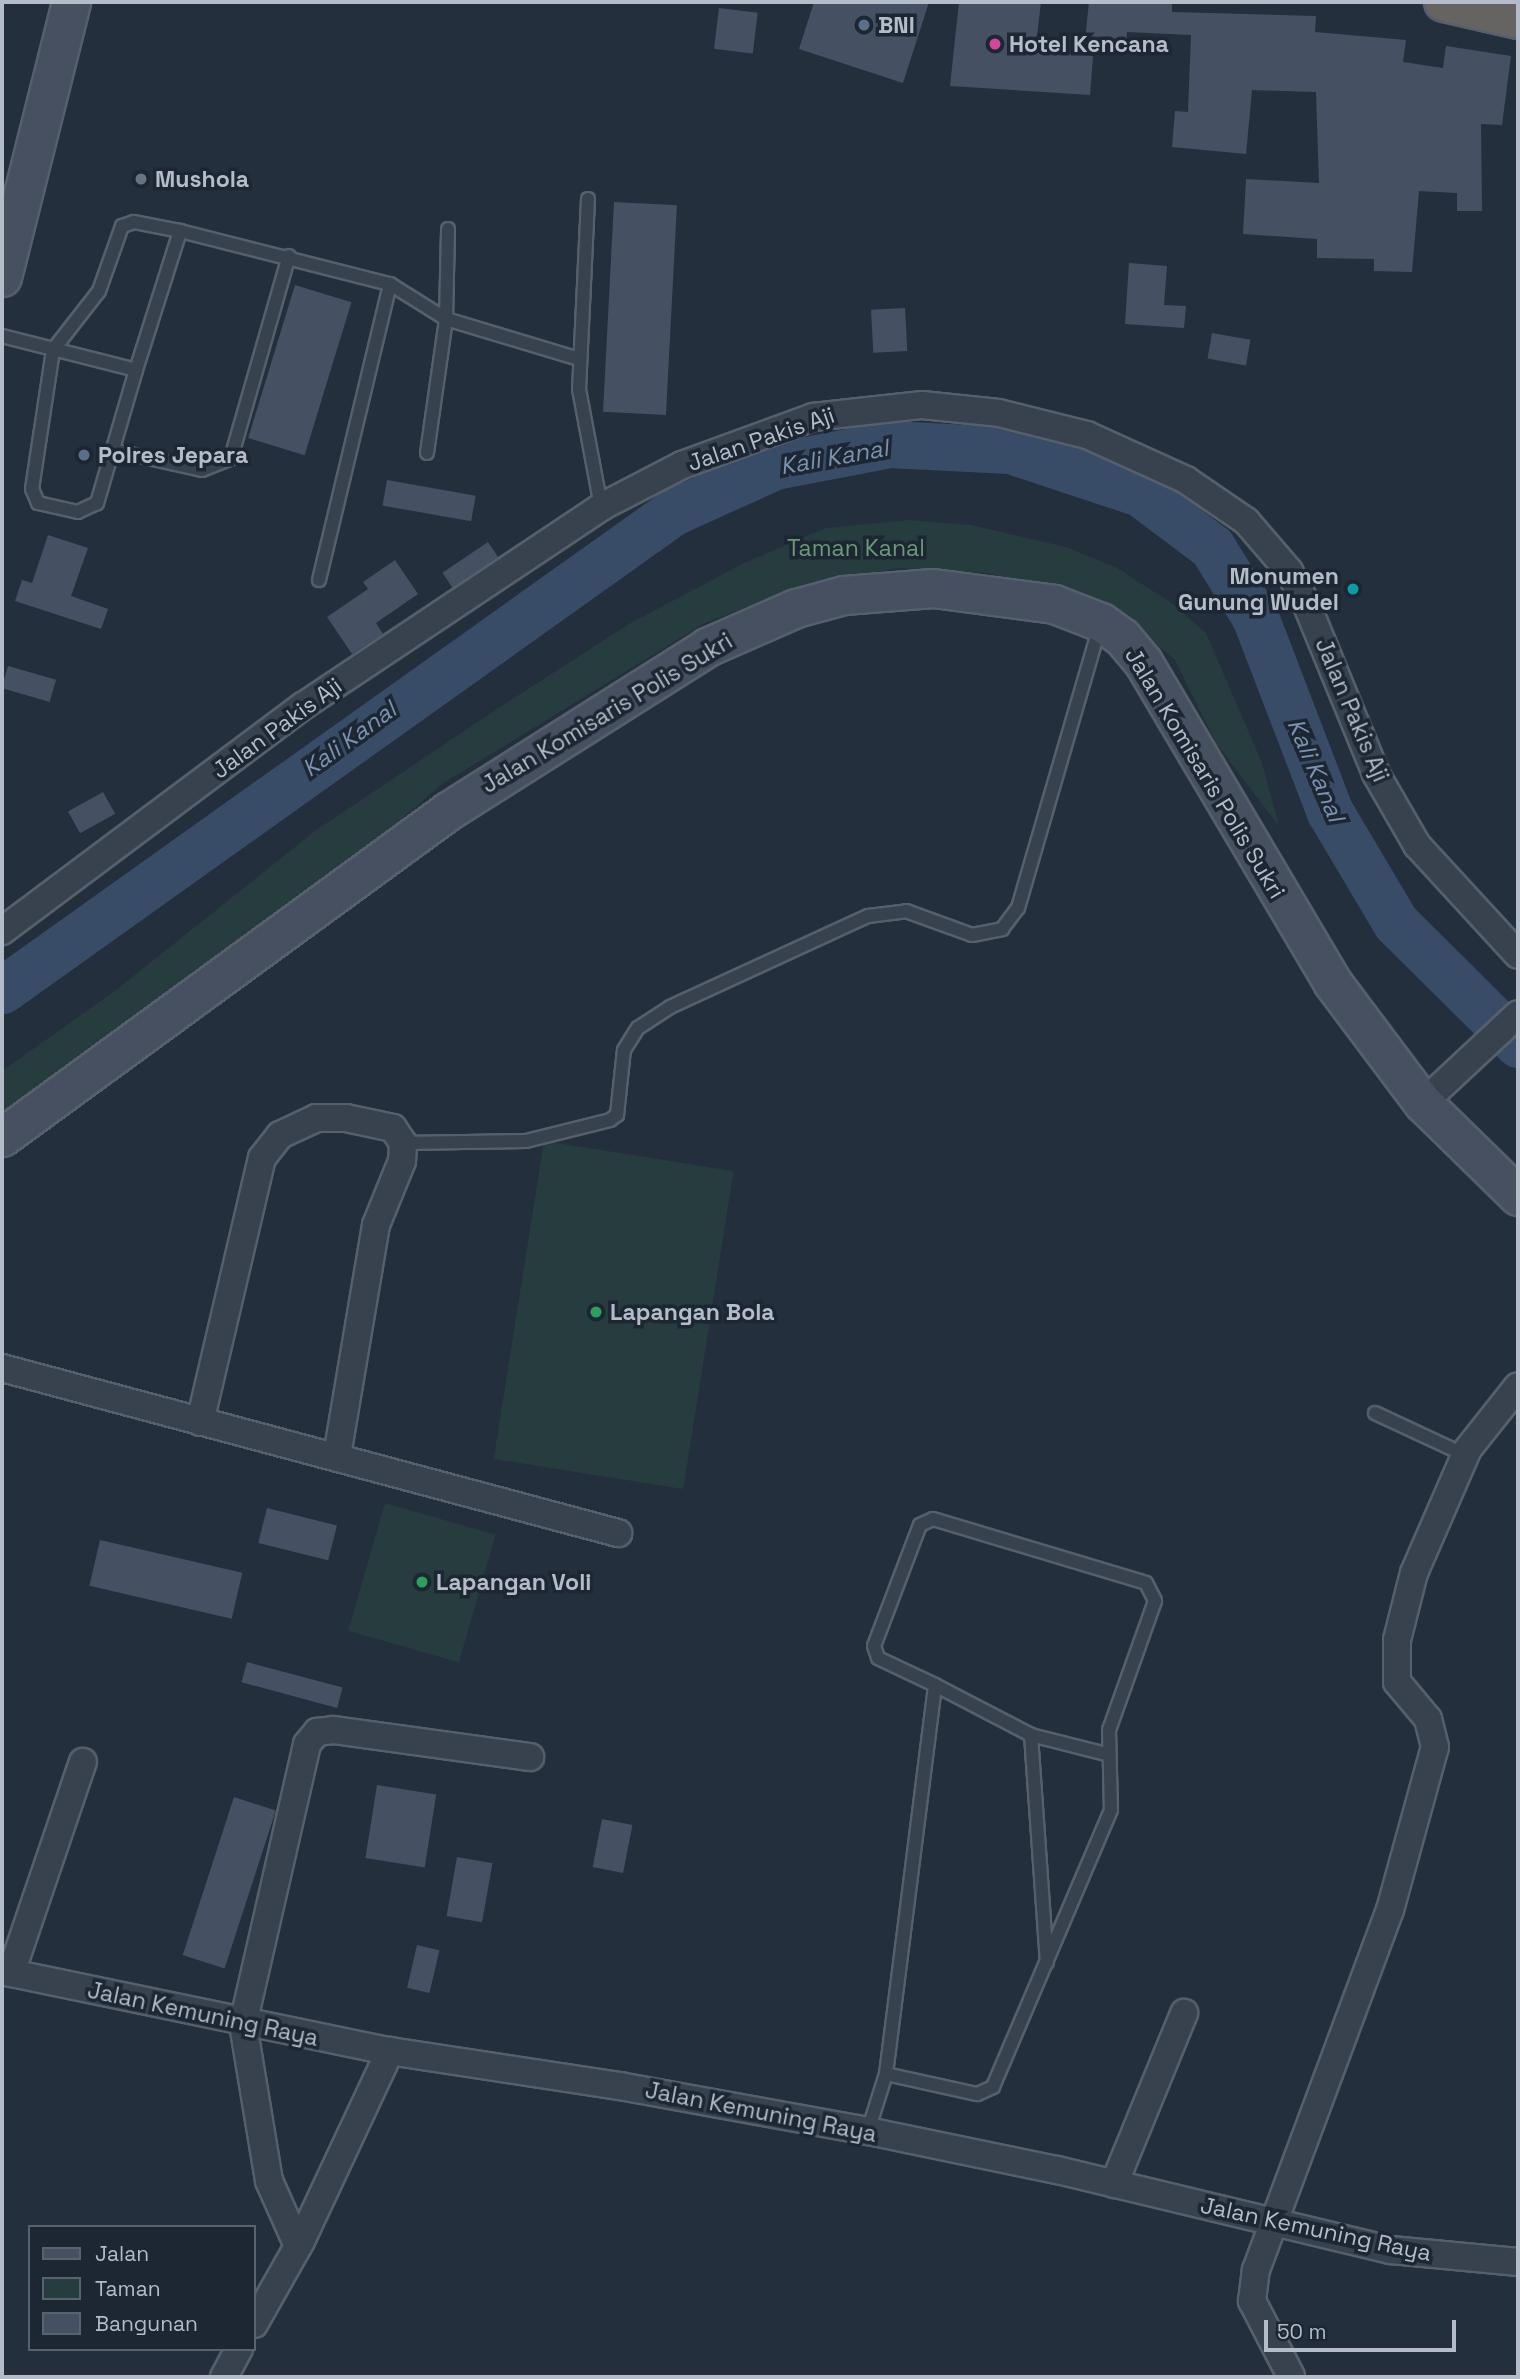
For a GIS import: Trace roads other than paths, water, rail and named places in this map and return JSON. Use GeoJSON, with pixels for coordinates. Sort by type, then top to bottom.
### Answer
{"type":"FeatureCollection","features":[{"type":"Feature","properties":{"kind":"highway"},"geometry":{"type":"LineString","coordinates":[[1459,3],[1518,19]]}},
{"type":"Feature","properties":{"kind":"main road"},"geometry":{"type":"LineString","coordinates":[[2,276],[66,3]]}},
{"type":"Feature","properties":{"kind":"main road","name":"Jalan Komisaris Polis Sukri"},"geometry":{"type":"LineString","coordinates":[[2,1137],[448,811],[707,647],[759,622],[844,595],[933,588],[1054,604],[1101,622],[1143,662],[1332,982],[1518,1195]]}},
{"type":"Feature","properties":{"kind":"street","name":"Jalan Pakis Aji"},"geometry":{"type":"LineString","coordinates":[[2,931],[303,706],[601,507],[682,466],[802,420],[910,405],[999,413],[1087,435],[1186,480],[1246,521],[1289,571],[1377,774],[1417,845],[1518,956]]}},
{"type":"Feature","properties":{"kind":"street"},"geometry":{"type":"LineString","coordinates":[[1432,1094],[1518,1014]]}},
{"type":"Feature","properties":{"kind":"street"},"geometry":{"type":"LineString","coordinates":[[200,1422],[262,1158],[281,1135],[316,1118],[346,1118],[393,1128],[403,1143],[361,1297],[337,1455]]}},
{"type":"Feature","properties":{"kind":"street"},"geometry":{"type":"LineString","coordinates":[[2,1368],[200,1422],[337,1455],[618,1533]]}},
{"type":"Feature","properties":{"kind":"street"},"geometry":{"type":"LineString","coordinates":[[1291,2376],[1252,2301],[1256,2270],[1277,2223],[1390,1910],[1435,1747],[1428,1719],[1397,1682],[1394,1665],[1414,1573],[1465,1455],[1491,1415],[1518,1386]]}},
{"type":"Feature","properties":{"kind":"street"},"geometry":{"type":"LineString","coordinates":[[298,2246],[268,2182],[243,2024],[307,1744],[317,1732],[333,1730],[530,1757]]}},
{"type":"Feature","properties":{"kind":"street"},"geometry":{"type":"LineString","coordinates":[[6,1972],[83,1762]]}},
{"type":"Feature","properties":{"kind":"street","name":"Jalan Kemuning Raya"},"geometry":{"type":"LineString","coordinates":[[6,1972],[243,2024],[390,2052],[620,2086],[868,2132],[1114,2184],[1391,2250],[1518,2262]]}},
{"type":"Feature","properties":{"kind":"street"},"geometry":{"type":"LineString","coordinates":[[1114,2184],[1184,2012]]}},
{"type":"Feature","properties":{"kind":"street"},"geometry":{"type":"LineString","coordinates":[[256,2320],[298,2246],[390,2052]]}},
{"type":"Feature","properties":{"kind":"street"},"geometry":{"type":"LineString","coordinates":[[224,2377],[238,2351]]}},
{"type":"Feature","properties":{"kind":"lane"},"geometry":{"type":"LineString","coordinates":[[587,199],[579,359],[582,423],[601,507]]}},
{"type":"Feature","properties":{"kind":"lane"},"geometry":{"type":"LineString","coordinates":[[180,231],[93,508],[78,512],[44,506],[35,499],[32,489],[52,350],[99,291],[122,226],[134,222],[180,231],[289,256],[390,284],[446,319],[579,359]]}},
{"type":"Feature","properties":{"kind":"lane"},"geometry":{"type":"LineString","coordinates":[[427,453],[446,319],[448,229]]}},
{"type":"Feature","properties":{"kind":"lane"},"geometry":{"type":"LineString","coordinates":[[113,450],[202,470],[231,458],[289,256]]}},
{"type":"Feature","properties":{"kind":"lane"},"geometry":{"type":"LineString","coordinates":[[319,580],[390,284]]}},
{"type":"Feature","properties":{"kind":"lane"},"geometry":{"type":"LineString","coordinates":[[2,336],[136,370]]}},
{"type":"Feature","properties":{"kind":"lane"},"geometry":{"type":"LineString","coordinates":[[403,1143],[526,1142],[610,1120],[617,1115],[624,1050],[638,1028],[670,1007],[868,916],[906,911],[972,935],[1002,929],[1018,908],[1101,622]]}},
{"type":"Feature","properties":{"kind":"lane"},"geometry":{"type":"LineString","coordinates":[[1375,1413],[1465,1455]]}},
{"type":"Feature","properties":{"kind":"lane"},"geometry":{"type":"LineString","coordinates":[[886,2074],[977,2094],[989,2091],[1048,1964],[1111,1810],[1110,1755],[1109,1730],[1154,1601],[1146,1583],[925,1520],[874,1650],[878,1658],[1031,1735],[1110,1755]]}},
{"type":"Feature","properties":{"kind":"lane"},"geometry":{"type":"LineString","coordinates":[[868,2132],[886,2074],[935,1685]]}},
{"type":"Feature","properties":{"kind":"lane"},"geometry":{"type":"LineString","coordinates":[[1031,1735],[1048,1964]]}},
{"type":"Feature","properties":{"kind":"waterway","name":"Kali Kanal"},"geometry":{"type":"LineString","coordinates":[[2,990],[673,512],[775,466],[889,444],[1010,450],[1140,493],[1212,547],[1255,617],[1330,812],[1396,923],[1518,1044]]}},
{"type":"Feature","properties":{"kind":"place","name":"BNI"},"geometry":{"type":"Point","coordinates":[864,25]}},
{"type":"Feature","properties":{"kind":"place","name":"Hotel Kencana"},"geometry":{"type":"Point","coordinates":[995,44]}},
{"type":"Feature","properties":{"kind":"place","name":"Mushola"},"geometry":{"type":"Point","coordinates":[141,179]}},
{"type":"Feature","properties":{"kind":"place","name":"Polres Jepara"},"geometry":{"type":"Point","coordinates":[84,455]}},
{"type":"Feature","properties":{"kind":"place","name":"Monumen Gunung Wudel"},"geometry":{"type":"Point","coordinates":[1353,589]}},
{"type":"Feature","properties":{"kind":"place","name":"Lapangan Bola"},"geometry":{"type":"Point","coordinates":[596,1312]}},
{"type":"Feature","properties":{"kind":"place","name":"Lapangan Voli"},"geometry":{"type":"Point","coordinates":[422,1582]}},
{"type":"Feature","properties":{"kind":"park label","name":"Taman Kanal"},"geometry":{"type":"Point","coordinates":[856,548]}}]}
